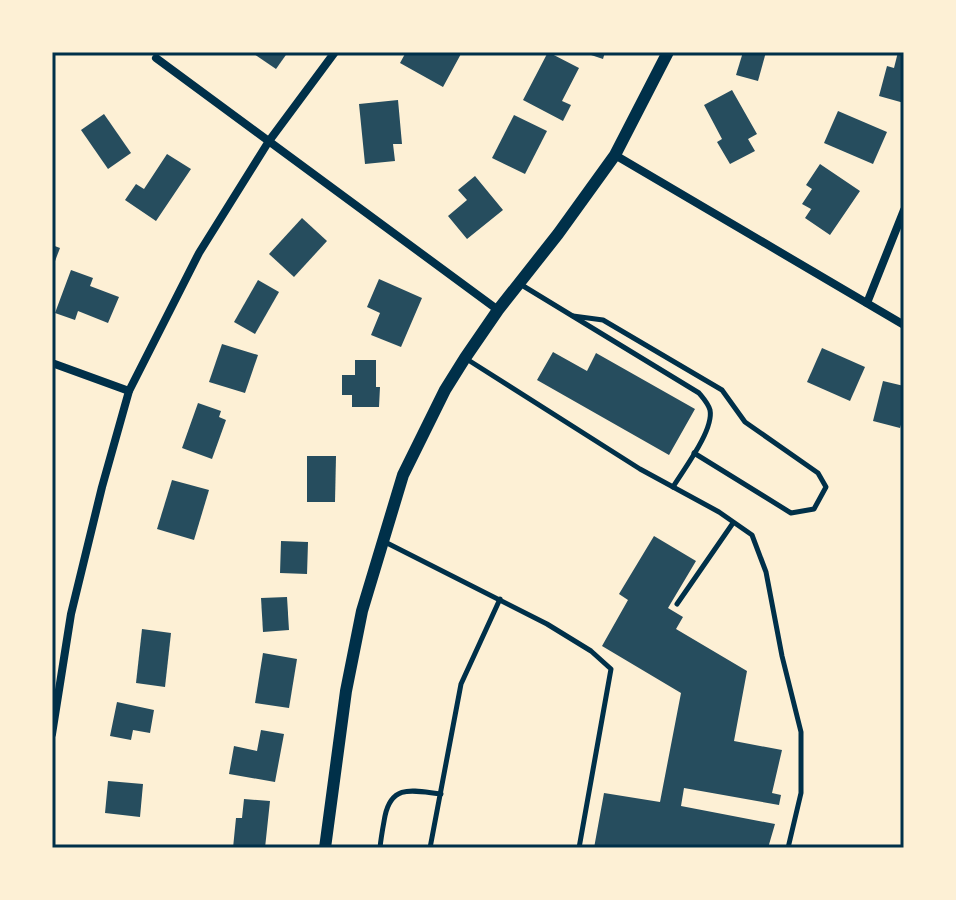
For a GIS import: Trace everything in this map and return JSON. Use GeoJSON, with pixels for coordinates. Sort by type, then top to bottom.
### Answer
{"type":"FeatureCollection","features":[{"type":"Feature","properties":{"kind":"street"},"geometry":{"type":"LineString","coordinates":[[52,734],[71,614],[129,391],[199,253],[269,141],[335,52]]}},
{"type":"Feature","properties":{"kind":"street"},"geometry":{"type":"LineString","coordinates":[[325,848],[346,691],[362,611],[403,475],[445,390],[465,358],[615,155],[668,52]]}},
{"type":"Feature","properties":{"kind":"street"},"geometry":{"type":"LineString","coordinates":[[156,58],[498,310]]}},
{"type":"Feature","properties":{"kind":"street"},"geometry":{"type":"LineString","coordinates":[[615,155],[904,325]]}},
{"type":"Feature","properties":{"kind":"street"},"geometry":{"type":"LineString","coordinates":[[867,303],[904,210]]}},
{"type":"Feature","properties":{"kind":"street"},"geometry":{"type":"LineString","coordinates":[[52,363],[129,391]]}},
{"type":"Feature","properties":{"kind":"lane"},"geometry":{"type":"LineString","coordinates":[[519,283],[699,393],[705,400],[710,422],[673,487]]}},
{"type":"Feature","properties":{"kind":"lane"},"geometry":{"type":"LineString","coordinates":[[573,316],[603,320],[722,390],[745,422],[818,473],[826,487],[814,509],[791,513],[694,453]]}},
{"type":"Feature","properties":{"kind":"lane"},"geometry":{"type":"LineString","coordinates":[[465,358],[640,469],[719,512],[752,535],[766,572],[801,732],[801,793],[788,848]]}},
{"type":"Feature","properties":{"kind":"lane"},"geometry":{"type":"LineString","coordinates":[[677,604],[734,522]]}},
{"type":"Feature","properties":{"kind":"lane"},"geometry":{"type":"LineString","coordinates":[[382,541],[547,624],[591,651],[611,669],[579,848]]}},
{"type":"Feature","properties":{"kind":"lane"},"geometry":{"type":"LineString","coordinates":[[430,848],[461,684],[500,599]]}},
{"type":"Feature","properties":{"kind":"lane"},"geometry":{"type":"LineString","coordinates":[[380,848],[391,799],[405,791],[441,794]]}},
{"type":"Feature","properties":{"kind":"building"},"geometry":{"type":"Polygon","coordinates":[[[251,52],[288,52],[276,69],[251,52]]]}},
{"type":"Feature","properties":{"kind":"building"},"geometry":{"type":"Polygon","coordinates":[[[406,52],[462,52],[443,87],[400,63],[406,52]]]}},
{"type":"Feature","properties":{"kind":"building"},"geometry":{"type":"Polygon","coordinates":[[[548,52],[579,68],[562,101],[571,105],[563,121],[523,100],[548,52]]]}},
{"type":"Feature","properties":{"kind":"building"},"geometry":{"type":"Polygon","coordinates":[[[582,52],[605,52],[603,59],[582,52]]]}},
{"type":"Feature","properties":{"kind":"building"},"geometry":{"type":"Polygon","coordinates":[[[743,52],[766,52],[758,81],[736,75],[743,52]]]}},
{"type":"Feature","properties":{"kind":"building"},"geometry":{"type":"Polygon","coordinates":[[[898,52],[904,52],[904,103],[879,96],[887,66],[894,68],[898,52]]]}},
{"type":"Feature","properties":{"kind":"building"},"geometry":{"type":"Polygon","coordinates":[[[732,90],[757,134],[748,139],[755,151],[730,164],[717,142],[722,139],[704,105],[732,90]]]}},
{"type":"Feature","properties":{"kind":"building"},"geometry":{"type":"Polygon","coordinates":[[[398,100],[402,144],[393,144],[395,161],[365,164],[359,104],[398,100]]]}},
{"type":"Feature","properties":{"kind":"building"},"geometry":{"type":"Polygon","coordinates":[[[838,111],[887,132],[873,164],[824,143],[838,111]]]}},
{"type":"Feature","properties":{"kind":"building"},"geometry":{"type":"Polygon","coordinates":[[[104,114],[131,153],[108,169],[81,130],[104,114]]]}},
{"type":"Feature","properties":{"kind":"building"},"geometry":{"type":"Polygon","coordinates":[[[514,115],[547,131],[525,174],[492,158],[514,115]]]}},
{"type":"Feature","properties":{"kind":"building"},"geometry":{"type":"Polygon","coordinates":[[[167,154],[191,169],[156,221],[125,200],[136,184],[144,189],[167,154]]]}},
{"type":"Feature","properties":{"kind":"building"},"geometry":{"type":"Polygon","coordinates":[[[820,164],[860,191],[830,235],[805,218],[811,209],[802,204],[812,189],[806,185],[820,164]]]}},
{"type":"Feature","properties":{"kind":"building"},"geometry":{"type":"Polygon","coordinates":[[[475,176],[503,210],[467,239],[448,216],[467,200],[458,190],[475,176]]]}},
{"type":"Feature","properties":{"kind":"building"},"geometry":{"type":"Polygon","coordinates":[[[302,218],[327,241],[294,277],[269,254],[302,218]]]}},
{"type":"Feature","properties":{"kind":"building"},"geometry":{"type":"Polygon","coordinates":[[[52,245],[60,248],[52,269],[52,245]]]}},
{"type":"Feature","properties":{"kind":"building"},"geometry":{"type":"Polygon","coordinates":[[[71,270],[93,278],[90,286],[119,297],[108,323],[78,311],[75,320],[55,313],[71,270]]]}},
{"type":"Feature","properties":{"kind":"building"},"geometry":{"type":"Polygon","coordinates":[[[379,279],[422,298],[401,347],[371,335],[380,313],[367,307],[379,279]]]}},
{"type":"Feature","properties":{"kind":"building"},"geometry":{"type":"Polygon","coordinates":[[[258,280],[279,292],[255,334],[234,322],[258,280]]]}},
{"type":"Feature","properties":{"kind":"building"},"geometry":{"type":"Polygon","coordinates":[[[222,344],[258,355],[245,393],[209,382],[222,344]]]}},
{"type":"Feature","properties":{"kind":"building"},"geometry":{"type":"Polygon","coordinates":[[[822,348],[865,367],[850,401],[807,382],[822,348]]]}},
{"type":"Feature","properties":{"kind":"building"},"geometry":{"type":"Polygon","coordinates":[[[553,352],[587,371],[596,353],[695,409],[669,455],[537,380],[553,352]]]}},
{"type":"Feature","properties":{"kind":"building"},"geometry":{"type":"Polygon","coordinates":[[[355,360],[376,360],[379,407],[352,407],[352,395],[342,395],[342,375],[355,375],[355,360]]]}},
{"type":"Feature","properties":{"kind":"building"},"geometry":{"type":"Polygon","coordinates":[[[883,381],[904,386],[904,415],[900,428],[873,421],[883,381]]]}},
{"type":"Feature","properties":{"kind":"building"},"geometry":{"type":"Polygon","coordinates":[[[198,403],[221,411],[219,417],[226,420],[212,459],[182,448],[198,403]]]}},
{"type":"Feature","properties":{"kind":"building"},"geometry":{"type":"Polygon","coordinates":[[[307,456],[336,456],[335,502],[307,502],[307,456]]]}},
{"type":"Feature","properties":{"kind":"building"},"geometry":{"type":"Polygon","coordinates":[[[172,480],[209,490],[194,540],[157,529],[172,480]]]}},
{"type":"Feature","properties":{"kind":"building"},"geometry":{"type":"Polygon","coordinates":[[[654,536],[696,561],[668,608],[683,617],[676,629],[747,671],[734,741],[782,750],[772,793],[781,795],[779,805],[684,788],[681,806],[775,824],[768,848],[594,848],[604,793],[660,802],[681,693],[602,646],[628,600],[619,594],[654,536]]]}},
{"type":"Feature","properties":{"kind":"building"},"geometry":{"type":"Polygon","coordinates":[[[281,541],[308,542],[307,574],[280,573],[281,541]]]}},
{"type":"Feature","properties":{"kind":"building"},"geometry":{"type":"Polygon","coordinates":[[[287,597],[289,630],[263,632],[261,598],[287,597]]]}},
{"type":"Feature","properties":{"kind":"building"},"geometry":{"type":"Polygon","coordinates":[[[142,629],[171,633],[165,687],[136,683],[142,629]]]}},
{"type":"Feature","properties":{"kind":"building"},"geometry":{"type":"Polygon","coordinates":[[[263,653],[297,659],[289,708],[255,703],[263,653]]]}},
{"type":"Feature","properties":{"kind":"building"},"geometry":{"type":"Polygon","coordinates":[[[117,702],[154,710],[150,733],[133,730],[131,740],[110,736],[117,702]]]}},
{"type":"Feature","properties":{"kind":"building"},"geometry":{"type":"Polygon","coordinates":[[[261,730],[284,734],[275,782],[229,774],[234,746],[257,751],[261,730]]]}},
{"type":"Feature","properties":{"kind":"building"},"geometry":{"type":"Polygon","coordinates":[[[108,781],[143,784],[140,817],[105,813],[108,781]]]}},
{"type":"Feature","properties":{"kind":"building"},"geometry":{"type":"Polygon","coordinates":[[[244,799],[270,801],[265,848],[233,848],[236,818],[242,818],[244,799]]]}}]}
